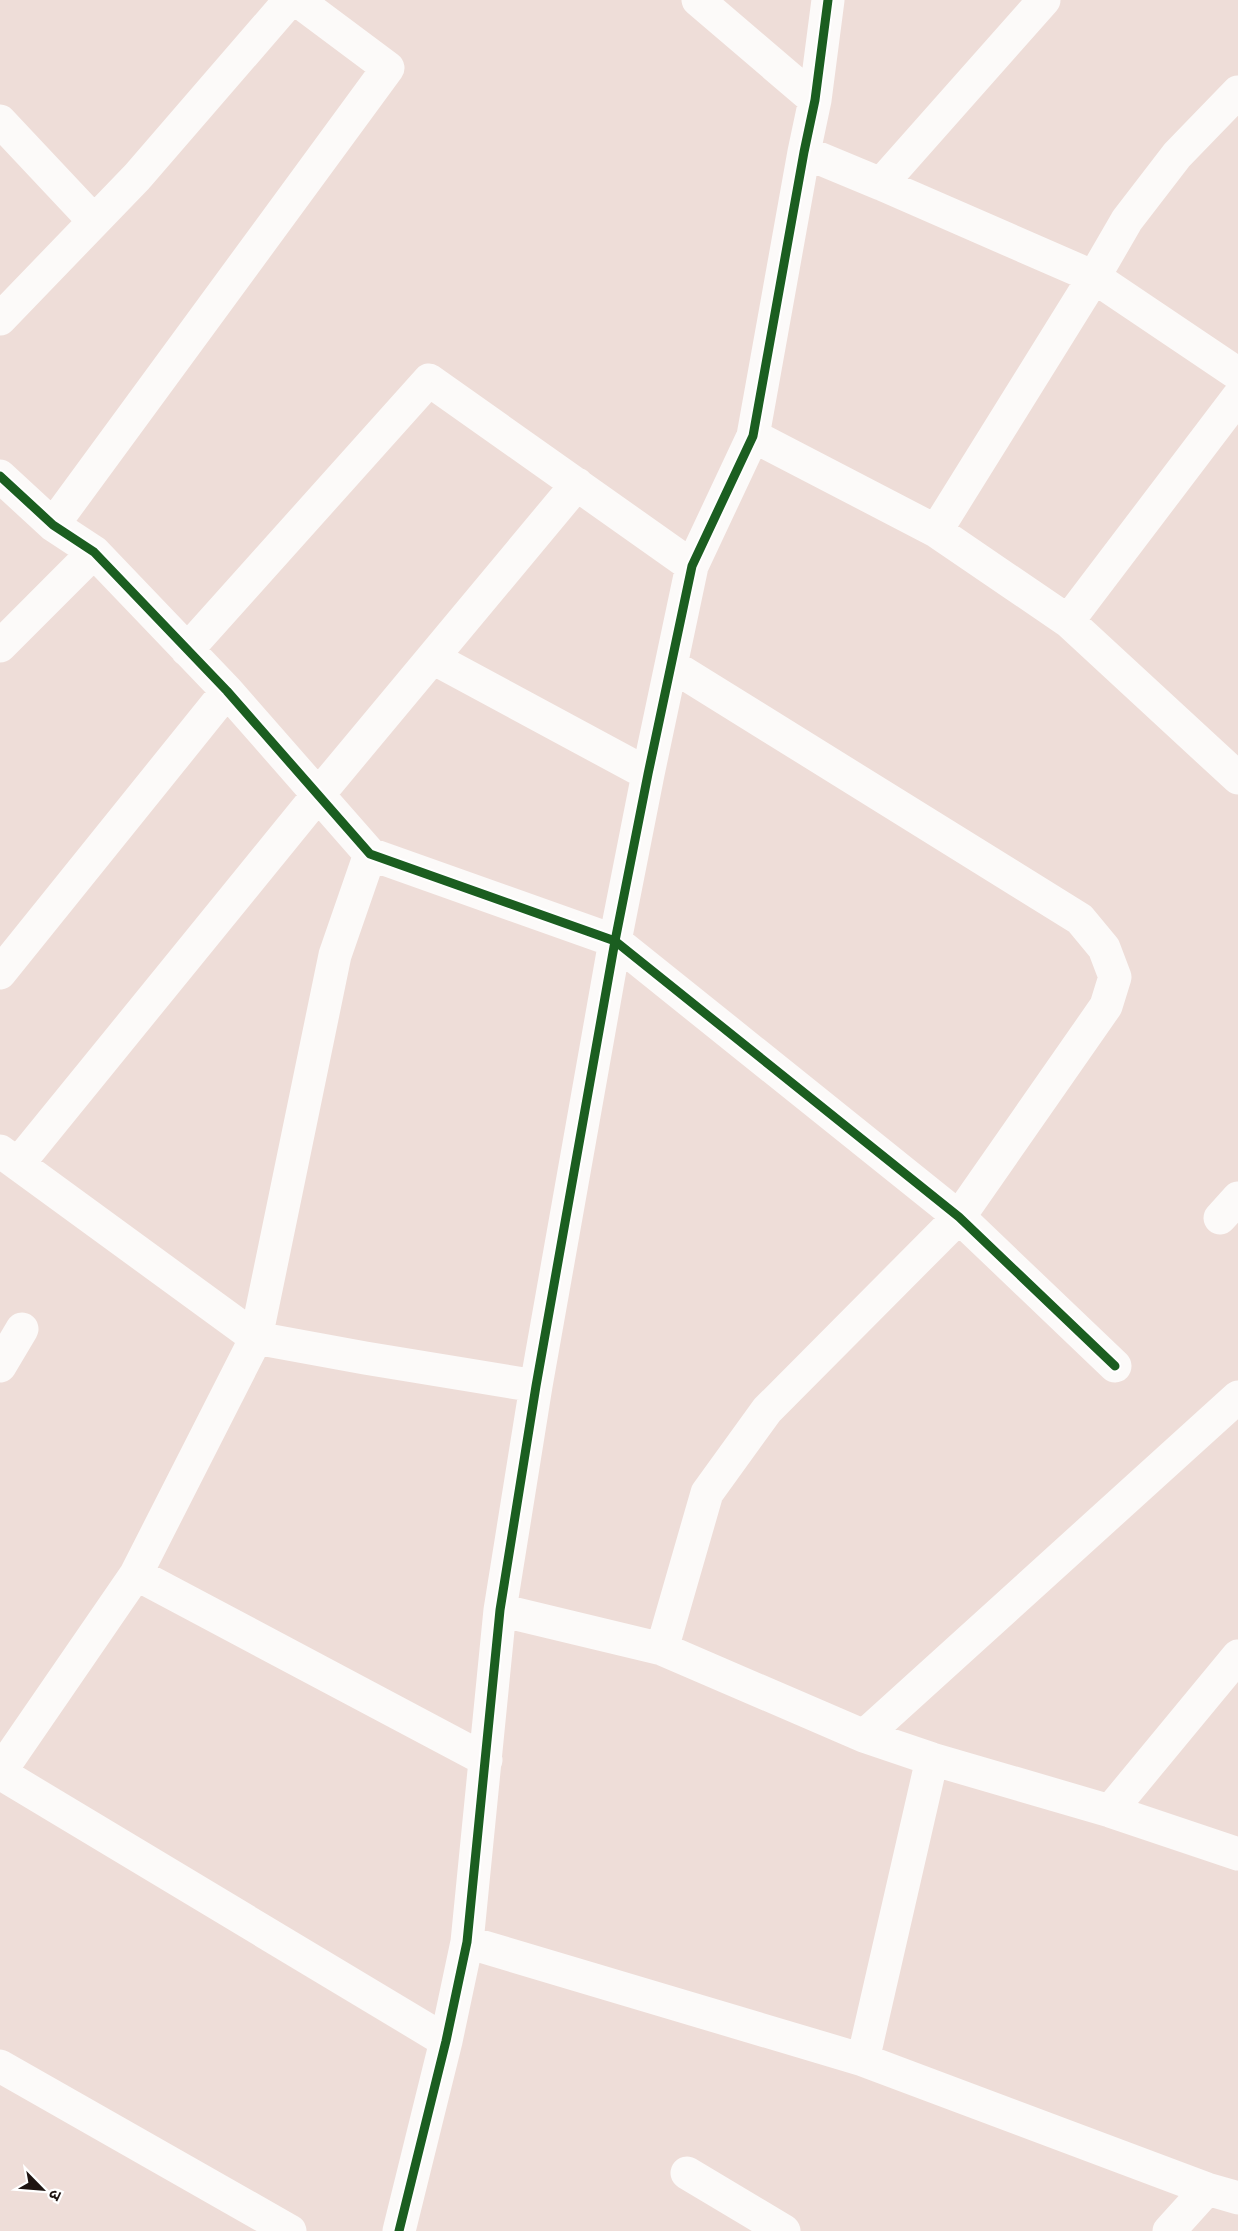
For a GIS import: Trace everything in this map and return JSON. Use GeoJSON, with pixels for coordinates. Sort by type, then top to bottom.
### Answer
{"type":"FeatureCollection","features":[{"type":"Feature","properties":{"kind":"street"},"geometry":{"type":"LineString","coordinates":[[0,319],[137,177],[290,0]]}},
{"type":"Feature","properties":{"kind":"street"},"geometry":{"type":"LineString","coordinates":[[53,525],[388,68],[297,0]]}},
{"type":"Feature","properties":{"kind":"street"},"geometry":{"type":"LineString","coordinates":[[698,0],[815,100]]}},
{"type":"Feature","properties":{"kind":"street"},"geometry":{"type":"LineString","coordinates":[[399,2231],[446,2041],[467,1942],[500,1610],[536,1386],[615,941],[692,566],[753,436],[815,100],[828,0]]}},
{"type":"Feature","properties":{"kind":"street"},"geometry":{"type":"LineString","coordinates":[[881,184],[1044,0]]}},
{"type":"Feature","properties":{"kind":"street"},"geometry":{"type":"LineString","coordinates":[[936,531],[1127,220],[1170,164],[1238,92]]}},
{"type":"Feature","properties":{"kind":"street"},"geometry":{"type":"LineString","coordinates":[[0,121],[94,221]]}},
{"type":"Feature","properties":{"kind":"street"},"geometry":{"type":"LineString","coordinates":[[804,152],[1094,277],[1238,374]]}},
{"type":"Feature","properties":{"kind":"street"},"geometry":{"type":"LineString","coordinates":[[187,650],[429,380],[692,566]]}},
{"type":"Feature","properties":{"kind":"street"},"geometry":{"type":"LineString","coordinates":[[1068,621],[1238,397]]}},
{"type":"Feature","properties":{"kind":"street"},"geometry":{"type":"LineString","coordinates":[[753,436],[936,531],[1068,621],[1234,764]]}},
{"type":"Feature","properties":{"kind":"street"},"geometry":{"type":"LineString","coordinates":[[0,476],[53,525],[94,552],[227,691],[370,854],[615,941],[960,1217],[1115,1366]]}},
{"type":"Feature","properties":{"kind":"street"},"geometry":{"type":"LineString","coordinates":[[536,1386],[256,1338],[9,1158],[318,795],[577,484]]}},
{"type":"Feature","properties":{"kind":"street"},"geometry":{"type":"LineString","coordinates":[[0,646],[94,552]]}},
{"type":"Feature","properties":{"kind":"street"},"geometry":{"type":"LineString","coordinates":[[433,658],[648,774]]}},
{"type":"Feature","properties":{"kind":"street"},"geometry":{"type":"LineString","coordinates":[[662,1649],[706,1493],[767,1410],[960,1217],[1106,1006],[1115,977],[1104,948],[1080,919],[671,665]]}},
{"type":"Feature","properties":{"kind":"street"},"geometry":{"type":"LineString","coordinates":[[0,973],[227,691]]}},
{"type":"Feature","properties":{"kind":"street"},"geometry":{"type":"LineString","coordinates":[[370,854],[334,955],[256,1338],[136,1574],[0,1772],[446,2041]]}},
{"type":"Feature","properties":{"kind":"street"},"geometry":{"type":"LineString","coordinates":[[0,1366],[22,1329]]}},
{"type":"Feature","properties":{"kind":"street"},"geometry":{"type":"LineString","coordinates":[[864,1736],[1238,1397]]}},
{"type":"Feature","properties":{"kind":"street"},"geometry":{"type":"LineString","coordinates":[[136,1574],[486,1760]]}},
{"type":"Feature","properties":{"kind":"street"},"geometry":{"type":"LineString","coordinates":[[500,1610],[662,1649],[864,1736],[932,1759],[1110,1811],[1238,1854]]}},
{"type":"Feature","properties":{"kind":"street"},"geometry":{"type":"LineString","coordinates":[[1110,1811],[1238,1656]]}},
{"type":"Feature","properties":{"kind":"street"},"geometry":{"type":"LineString","coordinates":[[863,2060],[932,1759]]}},
{"type":"Feature","properties":{"kind":"street"},"geometry":{"type":"LineString","coordinates":[[467,1942],[863,2060],[1207,2189],[1238,2198]]}},
{"type":"Feature","properties":{"kind":"street"},"geometry":{"type":"LineString","coordinates":[[0,2066],[290,2231]]}},
{"type":"Feature","properties":{"kind":"street"},"geometry":{"type":"LineString","coordinates":[[687,2173],[784,2231]]}},
{"type":"Feature","properties":{"kind":"street"},"geometry":{"type":"LineString","coordinates":[[1169,2231],[1207,2189]]}},
{"type":"Feature","properties":{"kind":"cycle path"},"geometry":{"type":"LineString","coordinates":[[399,2231],[446,2041],[467,1942],[500,1610],[536,1386],[615,941],[692,566],[753,436],[815,100],[828,0]]}},
{"type":"Feature","properties":{"kind":"cycle path"},"geometry":{"type":"LineString","coordinates":[[0,476],[53,525],[94,552],[227,691],[370,854],[615,941],[959,1217],[1115,1366]]}}]}
